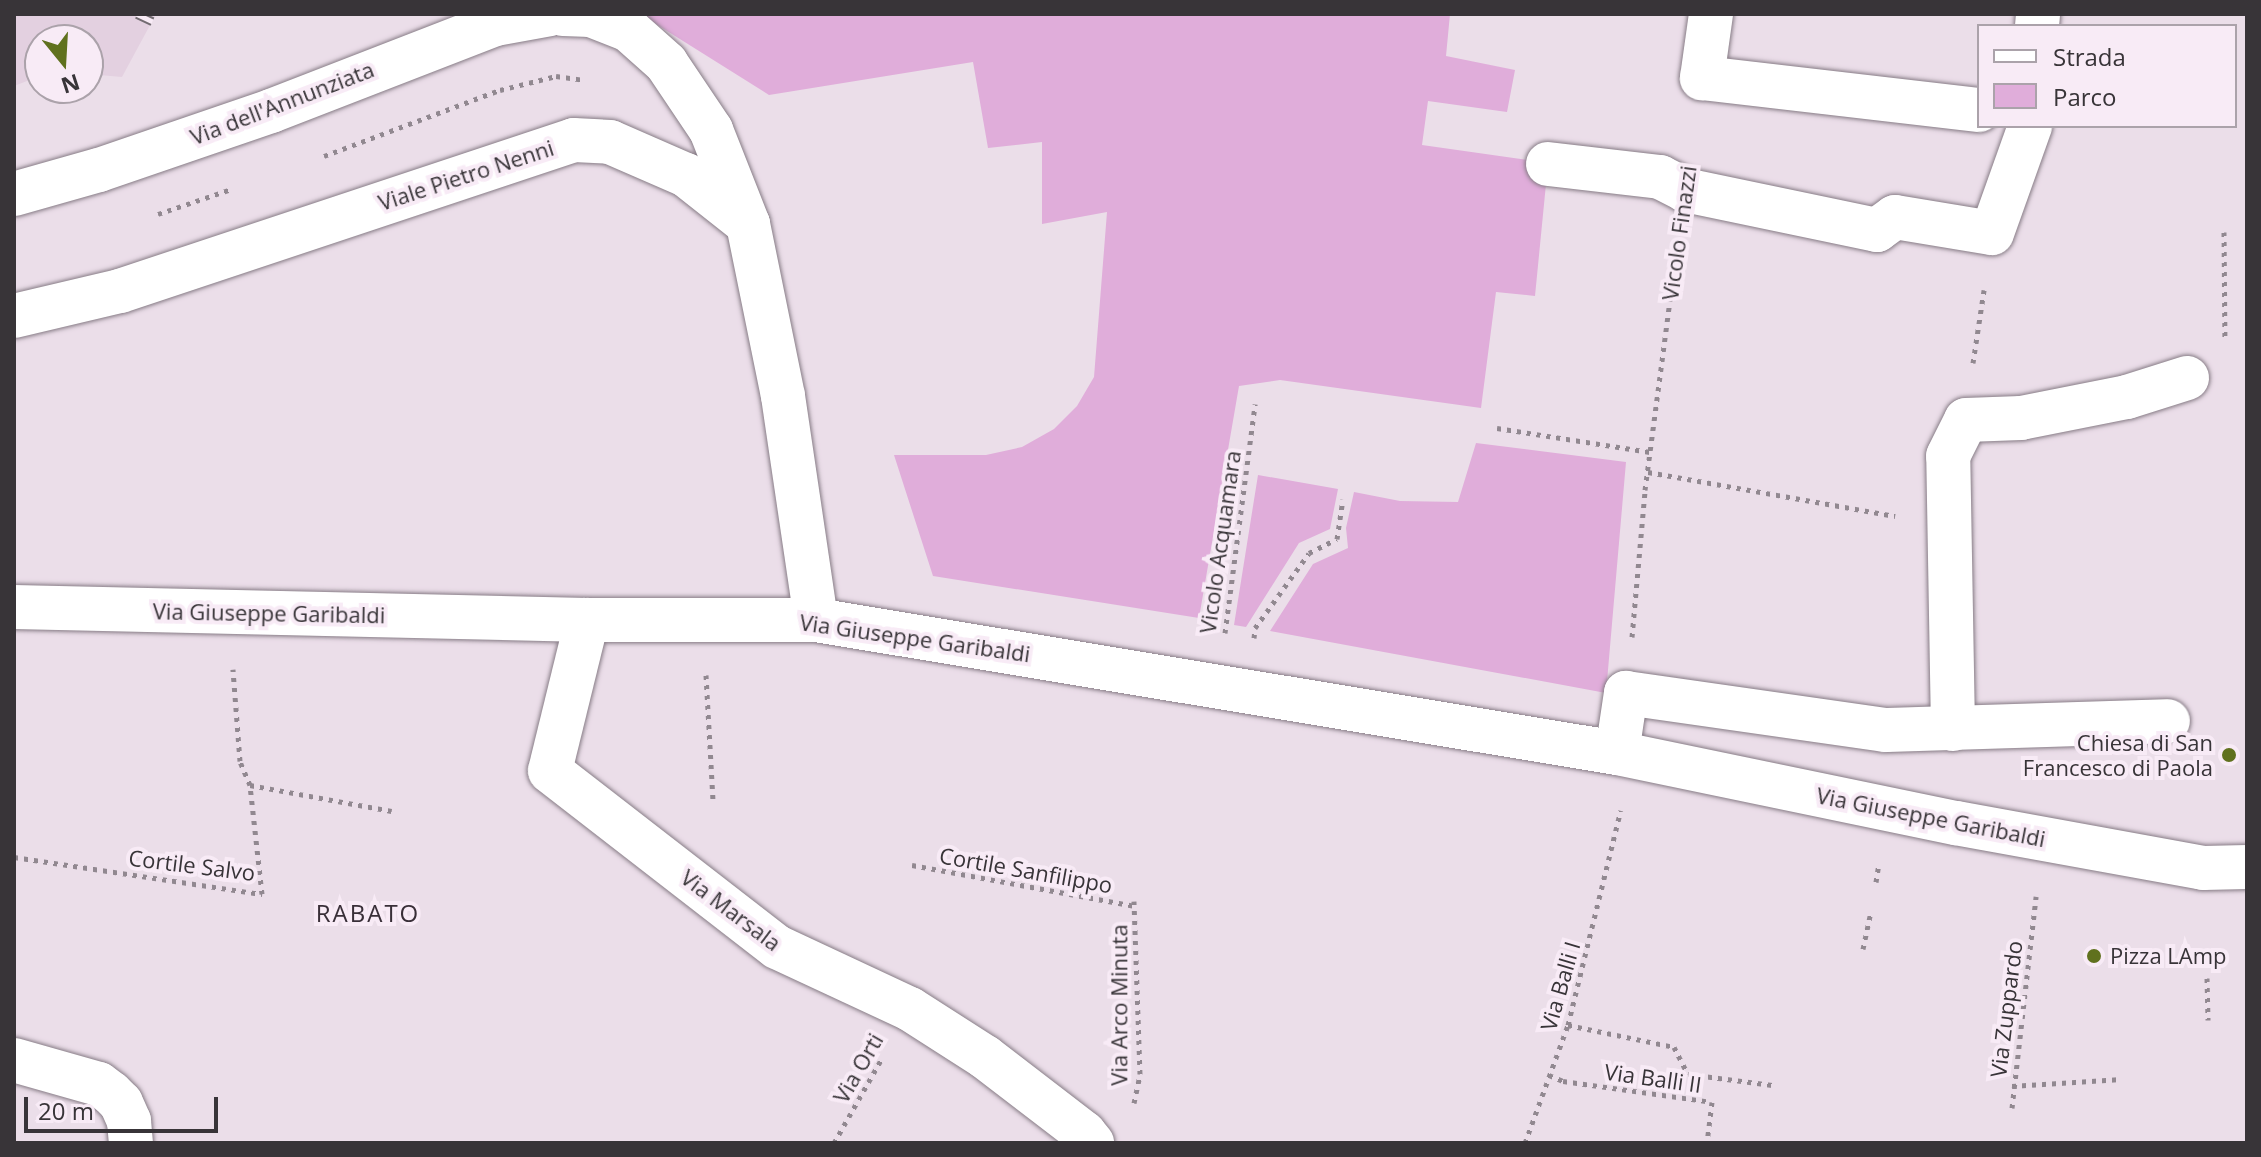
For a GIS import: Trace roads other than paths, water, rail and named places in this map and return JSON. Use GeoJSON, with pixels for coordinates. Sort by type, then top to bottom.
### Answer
{"type":"FeatureCollection","features":[{"type":"Feature","properties":{"kind":"street","name":"Via dell'Annunziata"},"geometry":{"type":"LineString","coordinates":[[14,194],[99,170],[271,111],[495,24],[550,14]]}},
{"type":"Feature","properties":{"kind":"street"},"geometry":{"type":"LineString","coordinates":[[563,14],[591,15],[629,30],[666,63],[711,130],[748,224],[783,396],[816,620]]}},
{"type":"Feature","properties":{"kind":"street"},"geometry":{"type":"LineString","coordinates":[[1711,14],[1702,78],[1977,110]]}},
{"type":"Feature","properties":{"kind":"street"},"geometry":{"type":"LineString","coordinates":[[1548,164],[1660,177],[1685,190],[1877,230],[1895,217],[1992,233],[2029,128]]}},
{"type":"Feature","properties":{"kind":"street","name":"Viale Pietro Nenni"},"geometry":{"type":"LineString","coordinates":[[14,316],[120,291],[574,140],[610,142],[686,175],[748,224]]}},
{"type":"Feature","properties":{"kind":"street"},"geometry":{"type":"LineString","coordinates":[[1953,729],[1948,456],[1966,420],[2021,418],[2127,397],[2187,378]]}},
{"type":"Feature","properties":{"kind":"street","name":"Via Giuseppe Garibaldi"},"geometry":{"type":"LineString","coordinates":[[14,607],[587,620],[816,620],[1617,753],[1956,823],[2188,866],[2247,867]]}},
{"type":"Feature","properties":{"kind":"street","name":"Via Marsala"},"geometry":{"type":"LineString","coordinates":[[587,620],[550,771],[777,947],[910,1009],[985,1057],[1084,1133],[1092,1143]]}},
{"type":"Feature","properties":{"kind":"street"},"geometry":{"type":"LineString","coordinates":[[1617,753],[1626,693],[1885,730],[2168,721]]}},
{"type":"Feature","properties":{"kind":"street"},"geometry":{"type":"LineString","coordinates":[[14,1060],[99,1084],[121,1103],[131,1140]]}},
{"type":"Feature","properties":{"kind":"railway"},"geometry":{"type":"LineString","coordinates":[[137,14],[152,21]]}},
{"type":"Feature","properties":{"kind":"place","name":"Chiesa di San Francesco di Paola"},"geometry":{"type":"Point","coordinates":[2229,755]}},
{"type":"Feature","properties":{"kind":"place","name":"Pizza LAmp"},"geometry":{"type":"Point","coordinates":[2094,956]}},
{"type":"Feature","properties":{"kind":"district","name":"RABATO"},"geometry":{"type":"Point","coordinates":[368,913]}}]}
